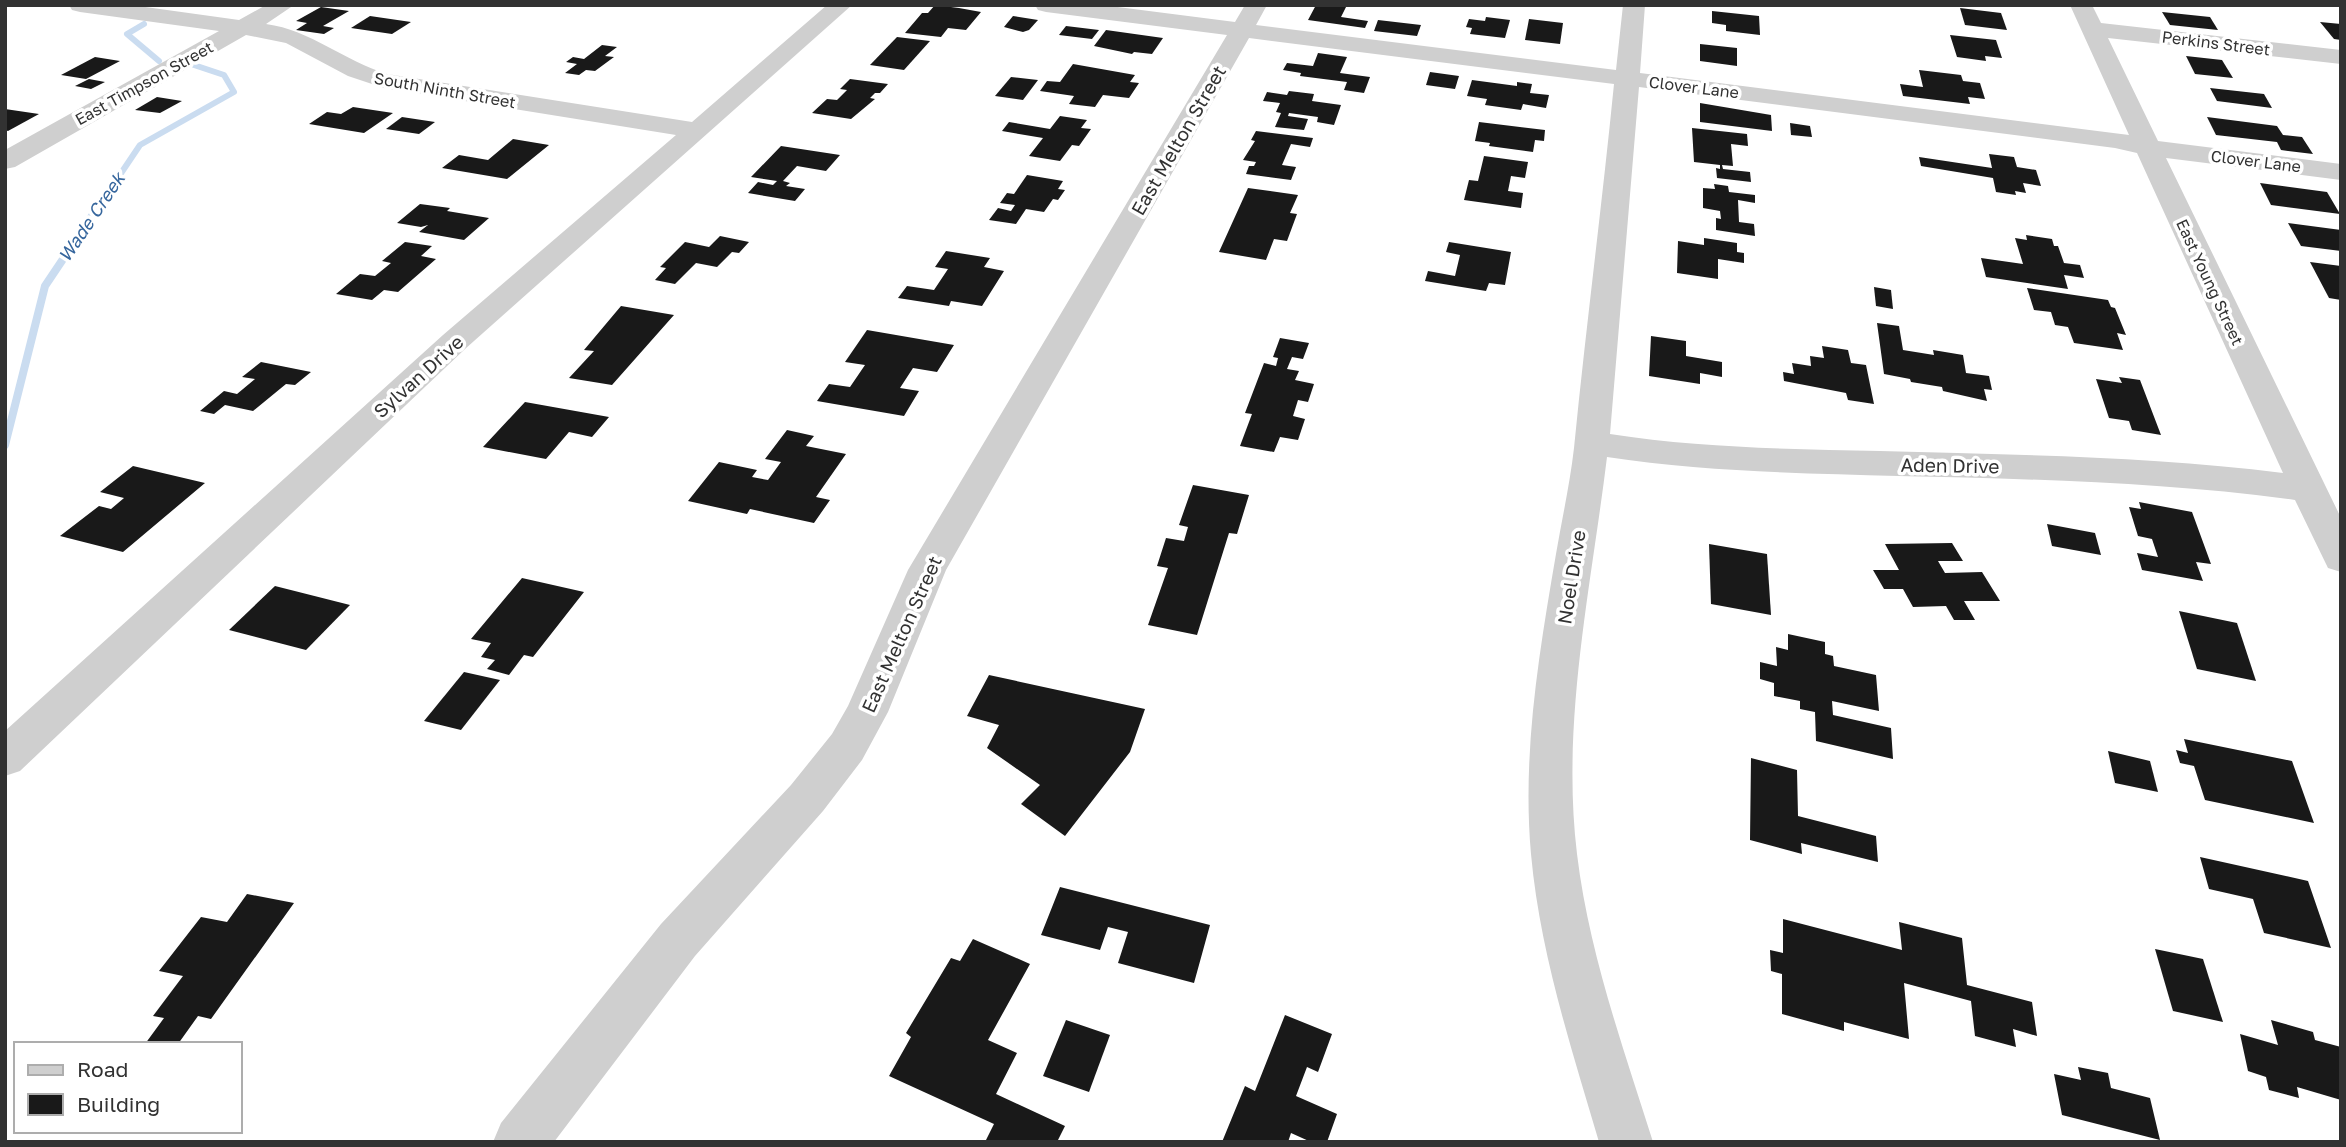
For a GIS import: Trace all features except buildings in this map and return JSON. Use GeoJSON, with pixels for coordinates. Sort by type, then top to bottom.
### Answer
{"type":"FeatureCollection","features":[{"type":"Feature","properties":{"kind":"street","name":"South Ninth Street"},"geometry":{"type":"LineString","coordinates":[[80,5],[244,27],[295,37],[349,69],[384,81],[695,130]]}},
{"type":"Feature","properties":{"kind":"street","name":"East Timpson Street"},"geometry":{"type":"LineString","coordinates":[[5,161],[283,5]]}},
{"type":"Feature","properties":{"kind":"street","name":"Sylvan Drive"},"geometry":{"type":"LineString","coordinates":[[5,758],[446,350],[841,5]]}},
{"type":"Feature","properties":{"kind":"street","name":"Clover Lane"},"geometry":{"type":"LineString","coordinates":[[1046,5],[1249,18],[1627,79],[2115,140],[2147,147],[2341,172]]}},
{"type":"Feature","properties":{"kind":"street","name":"Noel Drive"},"geometry":{"type":"LineString","coordinates":[[1626,1142],[1579,985],[1557,881],[1551,811],[1563,632],[1591,443],[1633,5]]}},
{"type":"Feature","properties":{"kind":"street","name":"Perkins Street"},"geometry":{"type":"LineString","coordinates":[[2087,17],[2341,57]]}},
{"type":"Feature","properties":{"kind":"street","name":"East Young Street"},"geometry":{"type":"LineString","coordinates":[[2087,17],[2308,489],[2332,524],[2341,558]]}},
{"type":"Feature","properties":{"kind":"street","name":"East Melton Street"},"geometry":{"type":"LineString","coordinates":[[520,1142],[678,940],[814,789],[847,747],[867,712],[927,570],[1249,18]]}},
{"type":"Feature","properties":{"kind":"street","name":"Aden Drive"},"geometry":{"type":"LineString","coordinates":[[1591,443],[1643,451],[1787,461],[1993,466],[2210,476],[2308,489]]}},
{"type":"Feature","properties":{"kind":"waterway","name":"Wade Creek"},"geometry":{"type":"LineString","coordinates":[[144,24],[127,34],[159,61]]}},
{"type":"Feature","properties":{"kind":"waterway","name":"Wade Creek"},"geometry":{"type":"LineString","coordinates":[[103,200],[140,145],[234,92],[224,75],[194,65]]}},
{"type":"Feature","properties":{"kind":"waterway","name":"Wade Creek"},"geometry":{"type":"LineString","coordinates":[[5,445],[45,286],[104,198]]}}]}
